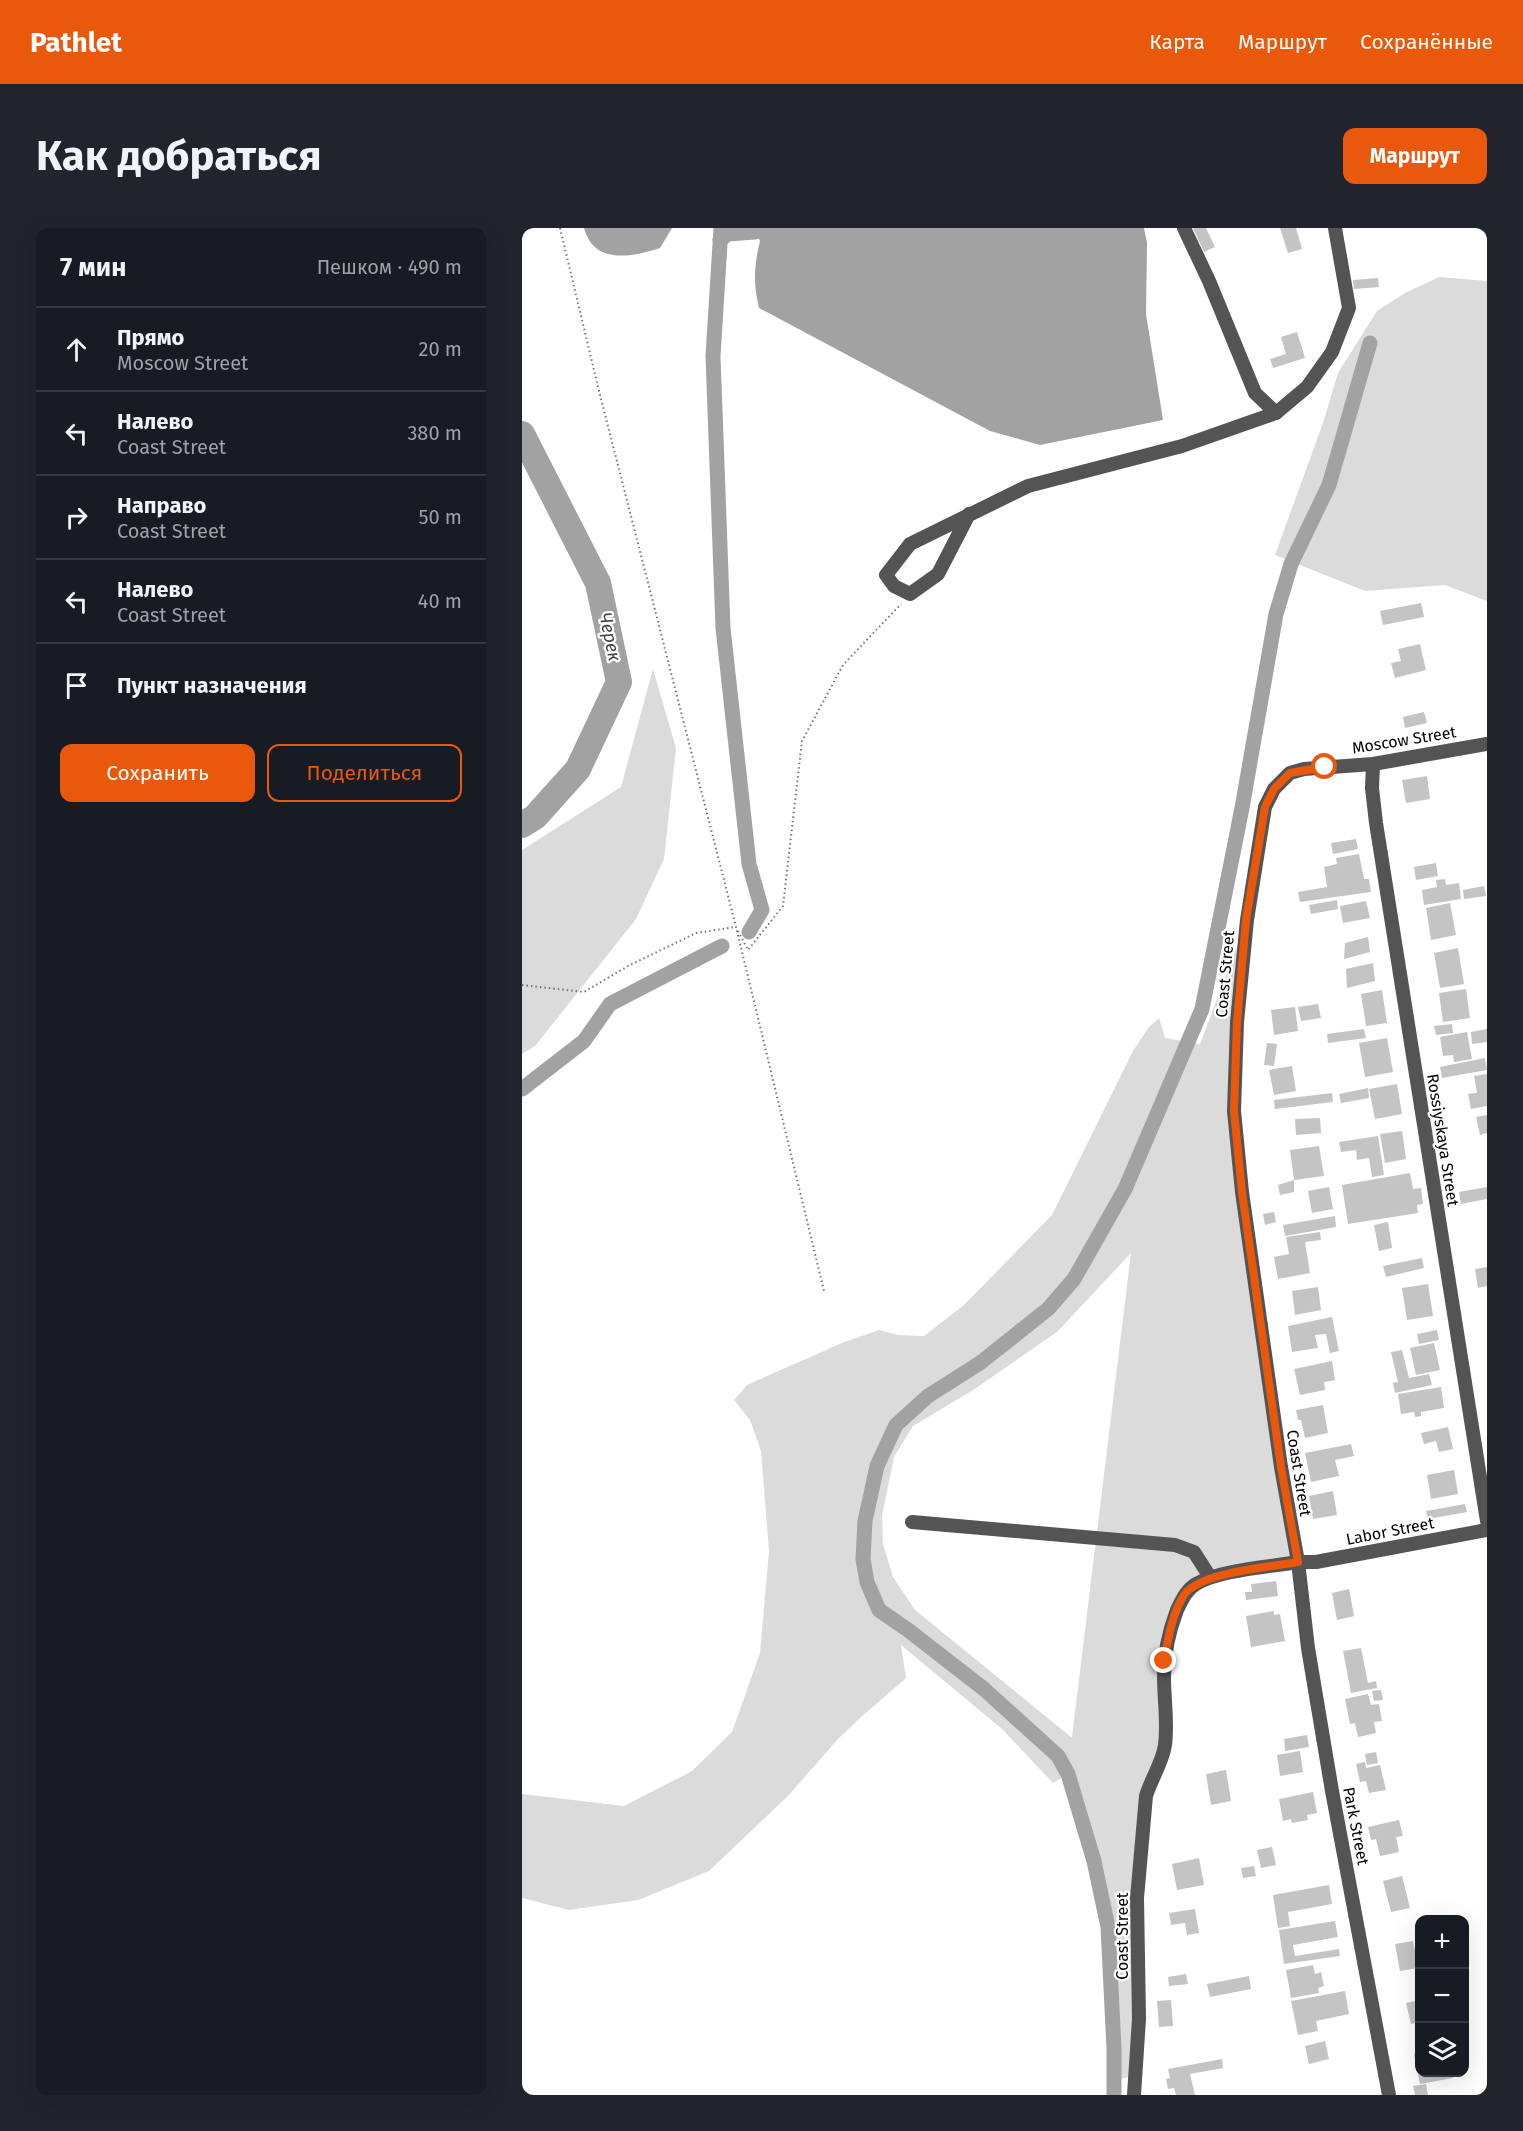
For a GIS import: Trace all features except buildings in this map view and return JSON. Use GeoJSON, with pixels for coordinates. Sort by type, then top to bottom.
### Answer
{"type":"FeatureCollection","features":[{"type":"Feature","properties":{"kind":"street"},"geometry":{"type":"LineString","coordinates":[[1184,228],[1209,281],[1255,393],[1276,413]]}},
{"type":"Feature","properties":{"kind":"street"},"geometry":{"type":"LineString","coordinates":[[969,514],[938,574],[910,594],[894,586],[886,575],[910,544],[969,514],[1028,486],[1182,446],[1276,413],[1307,387],[1332,352],[1349,308],[1335,228]]}},
{"type":"Feature","properties":{"kind":"street","name":"Moscow Street"},"geometry":{"type":"LineString","coordinates":[[1290,773],[1315,768],[1373,764],[1487,744]]}},
{"type":"Feature","properties":{"kind":"street","name":"Rossiyskaya Street"},"geometry":{"type":"LineString","coordinates":[[1373,764],[1372,788],[1376,823],[1487,1521]]}},
{"type":"Feature","properties":{"kind":"street","name":"Coast Street"},"geometry":{"type":"LineString","coordinates":[[1134,2095],[1139,2019],[1137,1898],[1146,1796],[1150,1781],[1160,1765],[1164,1749],[1166,1732],[1164,1661],[1172,1625],[1185,1594],[1210,1577],[1298,1562],[1281,1467],[1242,1192],[1234,1111],[1237,1022],[1246,920],[1265,807],[1274,789],[1290,773]]}},
{"type":"Feature","properties":{"kind":"street"},"geometry":{"type":"LineString","coordinates":[[912,1522],[1175,1545],[1194,1552],[1210,1577]]}},
{"type":"Feature","properties":{"kind":"street","name":"Labor Street"},"geometry":{"type":"LineString","coordinates":[[1298,1562],[1316,1562],[1487,1530]]}},
{"type":"Feature","properties":{"kind":"street","name":"Park Street"},"geometry":{"type":"LineString","coordinates":[[1298,1562],[1308,1648],[1332,1791],[1389,2095]]}},
{"type":"Feature","properties":{"kind":"path"},"geometry":{"type":"LineString","coordinates":[[560,228],[599,391],[736,927],[824,1291]]}},
{"type":"Feature","properties":{"kind":"path"},"geometry":{"type":"LineString","coordinates":[[736,927],[748,950],[783,906],[802,741],[843,666],[910,594]]}},
{"type":"Feature","properties":{"kind":"path"},"geometry":{"type":"LineString","coordinates":[[522,985],[584,992],[628,966],[696,933],[736,927]]}},
{"type":"Feature","properties":{"kind":"shaded area"},"geometry":{"type":"Polygon","coordinates":[[[584,228],[672,228],[660,248],[638,254],[615,255],[596,248],[589,240],[584,228]]]}},
{"type":"Feature","properties":{"kind":"shaded area"},"geometry":{"type":"Polygon","coordinates":[[[754,228],[1144,228],[1147,243],[1146,314],[1163,420],[1040,445],[990,431],[759,308],[755,274],[760,241],[754,228]]]}},
{"type":"Feature","properties":{"kind":"shaded area"},"geometry":{"type":"Polygon","coordinates":[[[1439,277],[1487,281],[1487,601],[1445,585],[1365,591],[1275,555],[1323,423],[1338,373],[1377,311],[1405,293],[1439,277]]]}},
{"type":"Feature","properties":{"kind":"shaded area"},"geometry":{"type":"Polygon","coordinates":[[[653,669],[676,748],[664,859],[636,919],[535,1046],[522,1054],[522,850],[621,787],[653,669]]]}},
{"type":"Feature","properties":{"kind":"shaded area"},"geometry":{"type":"Polygon","coordinates":[[[1247,920],[1234,1111],[1298,1562],[1194,1585],[1171,1625],[1166,1732],[1146,1796],[1136,2076],[1114,2080],[1108,1927],[1094,1861],[1068,1774],[1053,1783],[1002,1729],[901,1645],[906,1678],[837,1740],[789,1795],[709,1871],[638,1900],[569,1910],[522,1898],[522,1794],[624,1806],[692,1771],[732,1732],[760,1653],[769,1551],[761,1451],[750,1420],[734,1400],[747,1385],[842,1343],[879,1330],[898,1335],[924,1336],[964,1305],[1052,1215],[1133,1051],[1149,1027],[1159,1018],[1165,1038],[1200,1044],[1247,920]],[[1131,1253],[1057,1332],[973,1390],[913,1426],[894,1457],[882,1516],[883,1544],[893,1577],[915,1610],[1072,1737],[1131,1253]]]}},
{"type":"Feature","properties":{"kind":"waterway"},"geometry":{"type":"LineString","coordinates":[[721,228],[713,356],[723,628],[749,864],[762,910],[749,932]]}},
{"type":"Feature","properties":{"kind":"waterway"},"geometry":{"type":"LineString","coordinates":[[720,240],[728,234],[755,232]]}},
{"type":"Feature","properties":{"kind":"waterway"},"geometry":{"type":"LineString","coordinates":[[1114,2095],[1108,1927],[1094,1861],[1068,1774],[1058,1756],[984,1689],[879,1610],[867,1582],[863,1559],[865,1521],[877,1466],[896,1425],[928,1396],[980,1363],[1048,1309],[1074,1279],[1125,1189],[1202,1009],[1242,808],[1276,614],[1291,564],[1329,485],[1370,343]]}},
{"type":"Feature","properties":{"kind":"waterway","name":"Черек"},"geometry":{"type":"LineString","coordinates":[[522,434],[598,583],[619,682],[578,769],[535,817],[522,825]]}},
{"type":"Feature","properties":{"kind":"waterway"},"geometry":{"type":"LineString","coordinates":[[522,1089],[584,1041],[610,1004],[722,946]]}},
{"type":"Feature","properties":{"kind":"route"},"geometry":{"type":"LineString","coordinates":[[1164,1661],[1167,1643],[1179,1606],[1185,1594],[1194,1586],[1210,1577],[1298,1562],[1281,1467],[1242,1192],[1234,1111],[1237,1022],[1246,920],[1265,807],[1283,777],[1304,769],[1325,767]]}}]}
